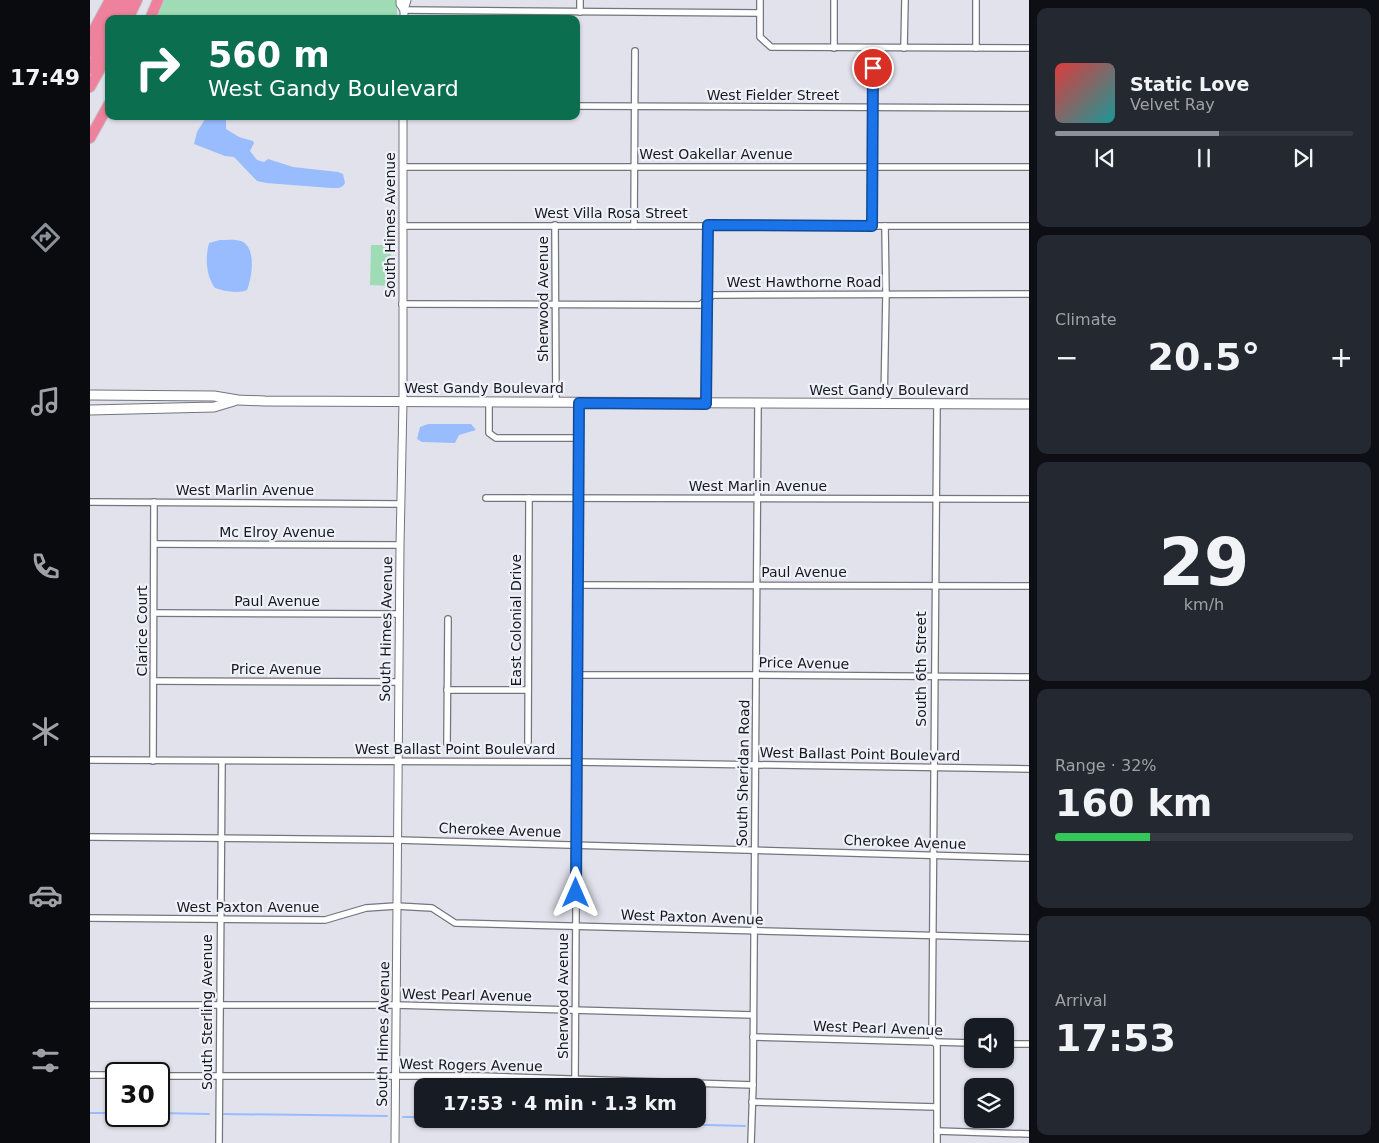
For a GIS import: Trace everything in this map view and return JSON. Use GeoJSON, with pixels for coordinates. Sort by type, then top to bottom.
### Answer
{"type":"FeatureCollection","features":[{"type":"Feature","properties":{"kind":"highway"},"geometry":{"type":"LineString","coordinates":[[90,37],[110,0]]}},
{"type":"Feature","properties":{"kind":"highway"},"geometry":{"type":"LineString","coordinates":[[111,15],[119,0]]}},
{"type":"Feature","properties":{"kind":"highway"},"geometry":{"type":"LineString","coordinates":[[120,15],[128,0]]}},
{"type":"Feature","properties":{"kind":"highway"},"geometry":{"type":"LineString","coordinates":[[130,15],[138,0]]}},
{"type":"Feature","properties":{"kind":"highway"},"geometry":{"type":"LineString","coordinates":[[152,15],[158,0]]}},
{"type":"Feature","properties":{"kind":"highway"},"geometry":{"type":"LineString","coordinates":[[90,52],[105,25]]}},
{"type":"Feature","properties":{"kind":"highway"},"geometry":{"type":"LineString","coordinates":[[90,69],[105,43]]}},
{"type":"Feature","properties":{"kind":"highway"},"geometry":{"type":"LineString","coordinates":[[90,87],[105,60]]}},
{"type":"Feature","properties":{"kind":"highway"},"geometry":{"type":"LineString","coordinates":[[90,138],[105,111]]}},
{"type":"Feature","properties":{"kind":"main road","name":"West Gandy Boulevard"},"geometry":{"type":"LineString","coordinates":[[90,395],[214,396],[238,400],[403,402],[1029,404]]}},
{"type":"Feature","properties":{"kind":"main road","name":"West Gandy Boulevard"},"geometry":{"type":"LineString","coordinates":[[90,410],[214,406],[238,400]]}},
{"type":"Feature","properties":{"kind":"street"},"geometry":{"type":"LineString","coordinates":[[400,0],[404,10]]}},
{"type":"Feature","properties":{"kind":"street"},"geometry":{"type":"LineString","coordinates":[[404,15],[407,0]]}},
{"type":"Feature","properties":{"kind":"street"},"geometry":{"type":"LineString","coordinates":[[580,0],[580,12]]}},
{"type":"Feature","properties":{"kind":"street"},"geometry":{"type":"LineString","coordinates":[[760,0],[760,37],[771,47],[1029,48]]}},
{"type":"Feature","properties":{"kind":"street"},"geometry":{"type":"LineString","coordinates":[[834,0],[834,48]]}},
{"type":"Feature","properties":{"kind":"street"},"geometry":{"type":"LineString","coordinates":[[904,48],[905,0]]}},
{"type":"Feature","properties":{"kind":"street"},"geometry":{"type":"LineString","coordinates":[[976,0],[976,48]]}},
{"type":"Feature","properties":{"kind":"street"},"geometry":{"type":"LineString","coordinates":[[404,10],[759,13]]}},
{"type":"Feature","properties":{"kind":"street"},"geometry":{"type":"LineString","coordinates":[[872,226],[873,48]]}},
{"type":"Feature","properties":{"kind":"street"},"geometry":{"type":"LineString","coordinates":[[634,226],[635,51]]}},
{"type":"Feature","properties":{"kind":"street","name":"West Fielder Street"},"geometry":{"type":"LineString","coordinates":[[580,106],[1029,108]]}},
{"type":"Feature","properties":{"kind":"street","name":"South Himes Avenue"},"geometry":{"type":"LineString","coordinates":[[395,1143],[398,682],[403,402],[403,120]]}},
{"type":"Feature","properties":{"kind":"street","name":"West Oakellar Avenue"},"geometry":{"type":"LineString","coordinates":[[403,167],[1029,167]]}},
{"type":"Feature","properties":{"kind":"street","name":"Sherwood Avenue"},"geometry":{"type":"LineString","coordinates":[[555,225],[556,403]]}},
{"type":"Feature","properties":{"kind":"street"},"geometry":{"type":"LineString","coordinates":[[706,404],[708,225]]}},
{"type":"Feature","properties":{"kind":"street","name":"West Villa Rosa Street"},"geometry":{"type":"LineString","coordinates":[[403,226],[1029,226]]}},
{"type":"Feature","properties":{"kind":"street"},"geometry":{"type":"LineString","coordinates":[[884,404],[885,226]]}},
{"type":"Feature","properties":{"kind":"street","name":"West Hawthorne Road"},"geometry":{"type":"LineString","coordinates":[[402,304],[700,305],[713,295],[1029,294]]}},
{"type":"Feature","properties":{"kind":"street"},"geometry":{"type":"LineString","coordinates":[[489,402],[489,433],[496,438],[579,438]]}},
{"type":"Feature","properties":{"kind":"street","name":"Sherwood Avenue"},"geometry":{"type":"LineString","coordinates":[[575,1078],[579,403]]}},
{"type":"Feature","properties":{"kind":"street","name":"South Sheridan Road"},"geometry":{"type":"LineString","coordinates":[[751,1143],[758,404]]}},
{"type":"Feature","properties":{"kind":"street","name":"South 6th Street"},"geometry":{"type":"LineString","coordinates":[[937,404],[932,855],[932,1038],[937,1046],[937,1143]]}},
{"type":"Feature","properties":{"kind":"street","name":"West Marlin Avenue"},"geometry":{"type":"LineString","coordinates":[[486,498],[1029,499]]}},
{"type":"Feature","properties":{"kind":"street","name":"East Colonial Drive"},"geometry":{"type":"LineString","coordinates":[[528,742],[530,498]]}},
{"type":"Feature","properties":{"kind":"street","name":"West Marlin Avenue"},"geometry":{"type":"LineString","coordinates":[[90,502],[400,504]]}},
{"type":"Feature","properties":{"kind":"street","name":"Clarice Court"},"geometry":{"type":"LineString","coordinates":[[153,761],[154,502]]}},
{"type":"Feature","properties":{"kind":"street","name":"Mc Elroy Avenue"},"geometry":{"type":"LineString","coordinates":[[155,544],[400,545]]}},
{"type":"Feature","properties":{"kind":"street","name":"Paul Avenue"},"geometry":{"type":"LineString","coordinates":[[579,585],[1029,586]]}},
{"type":"Feature","properties":{"kind":"street","name":"Paul Avenue"},"geometry":{"type":"LineString","coordinates":[[154,613],[399,614]]}},
{"type":"Feature","properties":{"kind":"street"},"geometry":{"type":"LineString","coordinates":[[447,743],[448,619]]}},
{"type":"Feature","properties":{"kind":"street","name":"Price Avenue"},"geometry":{"type":"LineString","coordinates":[[578,675],[1029,677]]}},
{"type":"Feature","properties":{"kind":"street","name":"Price Avenue"},"geometry":{"type":"LineString","coordinates":[[154,681],[398,682]]}},
{"type":"Feature","properties":{"kind":"street"},"geometry":{"type":"LineString","coordinates":[[448,690],[528,690]]}},
{"type":"Feature","properties":{"kind":"street","name":"West Ballast Point Boulevard"},"geometry":{"type":"LineString","coordinates":[[90,760],[577,762],[1029,769]]}},
{"type":"Feature","properties":{"kind":"street","name":"South Sterling Avenue"},"geometry":{"type":"LineString","coordinates":[[219,1143],[222,761]]}},
{"type":"Feature","properties":{"kind":"street","name":"Cherokee Avenue"},"geometry":{"type":"LineString","coordinates":[[90,838],[397,840],[1029,858]]}},
{"type":"Feature","properties":{"kind":"street","name":"West Paxton Avenue"},"geometry":{"type":"LineString","coordinates":[[90,918],[325,920],[366,908],[396,906],[432,908],[455,924],[1029,938]]}},
{"type":"Feature","properties":{"kind":"street","name":"West Pearl Avenue"},"geometry":{"type":"LineString","coordinates":[[90,1005],[396,1005],[753,1015]]}},
{"type":"Feature","properties":{"kind":"street","name":"West Pearl Avenue"},"geometry":{"type":"LineString","coordinates":[[753,1037],[964,1043]]}},
{"type":"Feature","properties":{"kind":"street"},"geometry":{"type":"LineString","coordinates":[[1014,1044],[1029,1044]]}},
{"type":"Feature","properties":{"kind":"street"},"geometry":{"type":"LineString","coordinates":[[90,1075],[105,1075]]}},
{"type":"Feature","properties":{"kind":"street","name":"West Rogers Avenue"},"geometry":{"type":"LineString","coordinates":[[170,1076],[480,1076],[528,1078]]}},
{"type":"Feature","properties":{"kind":"street","name":"West Rogers Avenue"},"geometry":{"type":"LineString","coordinates":[[706,1084],[753,1085]]}},
{"type":"Feature","properties":{"kind":"street"},"geometry":{"type":"LineString","coordinates":[[752,1102],[936,1108]]}},
{"type":"Feature","properties":{"kind":"street"},"geometry":{"type":"LineString","coordinates":[[937,1131],[1029,1134]]}},
{"type":"Feature","properties":{"kind":"green space"},"geometry":{"type":"Polygon","coordinates":[[[163,0],[397,0],[397,15],[157,15],[163,0]]]}},
{"type":"Feature","properties":{"kind":"green space"},"geometry":{"type":"Polygon","coordinates":[[[371,245],[391,245],[391,286],[370,285],[371,245]]]}},
{"type":"Feature","properties":{"kind":"water"},"geometry":{"type":"Polygon","coordinates":[[[204,120],[226,120],[226,129],[239,137],[253,141],[254,143],[250,151],[257,160],[264,162],[268,159],[293,167],[338,172],[343,174],[345,183],[341,187],[331,188],[257,181],[234,157],[225,156],[194,144],[197,132],[204,120]]]}},
{"type":"Feature","properties":{"kind":"water"},"geometry":{"type":"Polygon","coordinates":[[[220,240],[241,241],[246,244],[252,263],[247,290],[239,292],[226,291],[215,288],[212,283],[207,267],[209,243],[220,240]]]}},
{"type":"Feature","properties":{"kind":"water"},"geometry":{"type":"Polygon","coordinates":[[[428,424],[471,424],[476,430],[459,435],[455,443],[422,442],[417,439],[420,427],[428,424]]]}},
{"type":"Feature","properties":{"kind":"waterway"},"geometry":{"type":"LineString","coordinates":[[90,1113],[105,1113]]}},
{"type":"Feature","properties":{"kind":"waterway"},"geometry":{"type":"LineString","coordinates":[[170,1113],[209,1114]]}},
{"type":"Feature","properties":{"kind":"waterway"},"geometry":{"type":"LineString","coordinates":[[224,1114],[387,1116]]}},
{"type":"Feature","properties":{"kind":"waterway"},"geometry":{"type":"LineString","coordinates":[[403,1117],[414,1117]]}},
{"type":"Feature","properties":{"kind":"waterway"},"geometry":{"type":"LineString","coordinates":[[706,1125],[745,1126]]}},
{"type":"Feature","properties":{"kind":"route"},"geometry":{"type":"LineString","coordinates":[[576,893],[579,403],[706,404],[708,225],[872,226],[873,68]]}}]}
